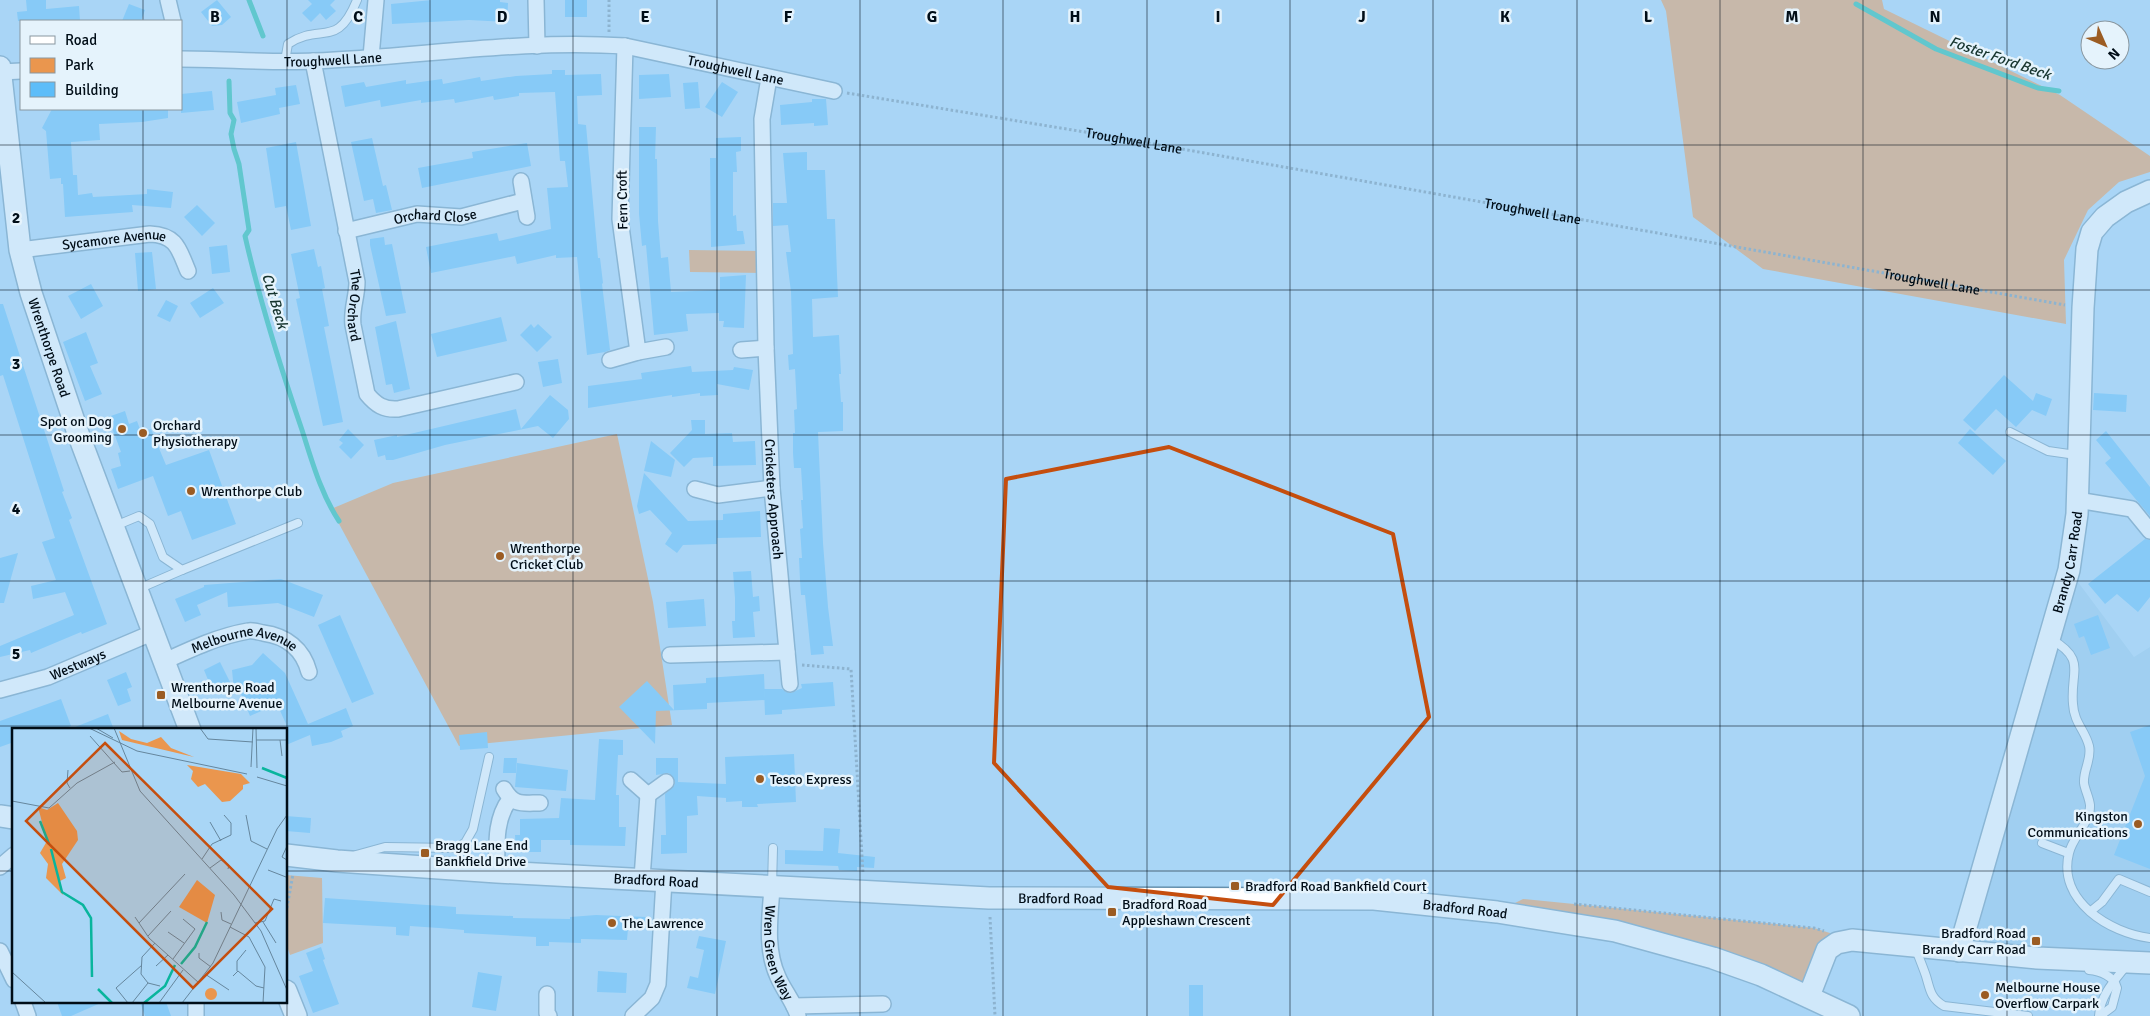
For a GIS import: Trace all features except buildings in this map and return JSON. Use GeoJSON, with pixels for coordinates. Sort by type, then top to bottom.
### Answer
{"type":"FeatureCollection","features":[{"type":"Feature","properties":{"kind":"street"},"geometry":{"type":"LineString","coordinates":[[168,0],[173,20]]}},
{"type":"Feature","properties":{"kind":"street"},"geometry":{"type":"LineString","coordinates":[[371,57],[376,0]]}},
{"type":"Feature","properties":{"kind":"street"},"geometry":{"type":"LineString","coordinates":[[536,0],[537,46]]}},
{"type":"Feature","properties":{"kind":"street","name":"Troughwell Lane"},"geometry":{"type":"LineString","coordinates":[[182,57],[313,61],[537,46],[609,45],[625,46],[834,91]]}},
{"type":"Feature","properties":{"kind":"street","name":"Fern Croft"},"geometry":{"type":"LineString","coordinates":[[625,46],[620,219],[638,352]]}},
{"type":"Feature","properties":{"kind":"street","name":"The Orchard"},"geometry":{"type":"LineString","coordinates":[[313,61],[357,282],[357,299],[352,316],[367,394],[374,402],[389,410],[516,382]]}},
{"type":"Feature","properties":{"kind":"street","name":"Wrenthorpe Road"},"geometry":{"type":"LineString","coordinates":[[0,67],[5,171],[20,250],[31,293],[79,436],[189,728]]}},
{"type":"Feature","properties":{"kind":"street"},"geometry":{"type":"LineString","coordinates":[[0,72],[20,71]]}},
{"type":"Feature","properties":{"kind":"street","name":"Cricketers Approach"},"geometry":{"type":"LineString","coordinates":[[769,78],[762,119],[766,348],[772,488],[790,684]]}},
{"type":"Feature","properties":{"kind":"street"},"geometry":{"type":"LineString","coordinates":[[521,182],[527,217]]}},
{"type":"Feature","properties":{"kind":"street","name":"Brandy Carr Road"},"geometry":{"type":"LineString","coordinates":[[1959,951],[2069,570],[2077,500],[2082,308],[2087,249],[2092,232],[2105,217],[2126,202],[2150,191]]}},
{"type":"Feature","properties":{"kind":"street","name":"Orchard Close"},"geometry":{"type":"LineString","coordinates":[[346,231],[417,214],[460,217],[523,201]]}},
{"type":"Feature","properties":{"kind":"street","name":"Sycamore Avenue"},"geometry":{"type":"LineString","coordinates":[[20,250],[160,234],[170,238],[178,248],[188,272]]}},
{"type":"Feature","properties":{"kind":"street"},"geometry":{"type":"LineString","coordinates":[[610,360],[666,347]]}},
{"type":"Feature","properties":{"kind":"street"},"geometry":{"type":"LineString","coordinates":[[741,350],[766,348]]}},
{"type":"Feature","properties":{"kind":"street"},"geometry":{"type":"LineString","coordinates":[[695,489],[717,501],[772,488]]}},
{"type":"Feature","properties":{"kind":"street"},"geometry":{"type":"LineString","coordinates":[[2077,500],[2132,508],[2150,531]]}},
{"type":"Feature","properties":{"kind":"street","name":"Melbourne Avenue"},"geometry":{"type":"LineString","coordinates":[[165,661],[193,649],[250,630],[277,635],[292,644],[306,661],[309,674]]}},
{"type":"Feature","properties":{"kind":"street","name":"Westways"},"geometry":{"type":"LineString","coordinates":[[0,690],[48,677],[154,632]]}},
{"type":"Feature","properties":{"kind":"street"},"geometry":{"type":"LineString","coordinates":[[670,655],[787,658]]}},
{"type":"Feature","properties":{"kind":"street"},"geometry":{"type":"LineString","coordinates":[[631,780],[648,796]]}},
{"type":"Feature","properties":{"kind":"street"},"geometry":{"type":"LineString","coordinates":[[642,878],[648,796],[666,782]]}},
{"type":"Feature","properties":{"kind":"street"},"geometry":{"type":"LineString","coordinates":[[497,872],[497,833],[507,794],[519,804],[540,803]]}},
{"type":"Feature","properties":{"kind":"street","name":"Bradford Road"},"geometry":{"type":"LineString","coordinates":[[291,856],[497,872],[642,878],[772,888],[989,898],[1374,899],[1497,912],[1624,933],[1713,958],[1768,978],[1850,1016]]}},
{"type":"Feature","properties":{"kind":"street"},"geometry":{"type":"LineString","coordinates":[[0,867],[12,858]]}},
{"type":"Feature","properties":{"kind":"street"},"geometry":{"type":"LineString","coordinates":[[634,1016],[652,998],[658,984],[664,880]]}},
{"type":"Feature","properties":{"kind":"street","name":"Wren Green Way"},"geometry":{"type":"LineString","coordinates":[[772,888],[768,934],[771,951],[777,976],[796,1011]]}},
{"type":"Feature","properties":{"kind":"street"},"geometry":{"type":"LineString","coordinates":[[1809,996],[1828,950],[1837,944],[1852,940],[2037,958],[2150,963]]}},
{"type":"Feature","properties":{"kind":"street"},"geometry":{"type":"LineString","coordinates":[[0,951],[12,976]]}},
{"type":"Feature","properties":{"kind":"street"},"geometry":{"type":"LineString","coordinates":[[547,994],[547,1013],[550,1016]]}},
{"type":"Feature","properties":{"kind":"street"},"geometry":{"type":"LineString","coordinates":[[288,996],[296,1016]]}},
{"type":"Feature","properties":{"kind":"street"},"geometry":{"type":"LineString","coordinates":[[24,1004],[28,1016]]}},
{"type":"Feature","properties":{"kind":"street"},"geometry":{"type":"LineString","coordinates":[[796,1011],[883,1004]]}},
{"type":"Feature","properties":{"kind":"lane"},"geometry":{"type":"LineString","coordinates":[[285,61],[288,44],[298,37],[335,32],[350,18],[357,0]]}},
{"type":"Feature","properties":{"kind":"lane"},"geometry":{"type":"LineString","coordinates":[[2010,432],[2048,451],[2078,455]]}},
{"type":"Feature","properties":{"kind":"lane"},"geometry":{"type":"LineString","coordinates":[[114,527],[139,516],[150,524],[163,557],[182,570]]}},
{"type":"Feature","properties":{"kind":"lane"},"geometry":{"type":"LineString","coordinates":[[137,589],[298,523]]}},
{"type":"Feature","properties":{"kind":"lane"},"geometry":{"type":"LineString","coordinates":[[2050,638],[2063,646],[2074,659],[2076,670],[2072,700],[2073,716],[2088,744],[2090,756],[2084,782],[2092,814],[2068,853],[2069,882],[2074,895],[2090,911],[2118,930],[2150,938]]}},
{"type":"Feature","properties":{"kind":"lane"},"geometry":{"type":"LineString","coordinates":[[337,861],[385,847],[455,848],[465,843],[473,829],[489,757]]}},
{"type":"Feature","properties":{"kind":"lane"},"geometry":{"type":"LineString","coordinates":[[2042,843],[2068,853]]}},
{"type":"Feature","properties":{"kind":"lane"},"geometry":{"type":"LineString","coordinates":[[772,888],[774,848]]}},
{"type":"Feature","properties":{"kind":"lane"},"geometry":{"type":"LineString","coordinates":[[2090,911],[2102,902],[2119,880],[2150,892]]}},
{"type":"Feature","properties":{"kind":"lane"},"geometry":{"type":"LineString","coordinates":[[1915,947],[1927,978],[1930,994],[1944,1006],[2028,1016]]}},
{"type":"Feature","properties":{"kind":"lane"},"geometry":{"type":"LineString","coordinates":[[2037,958],[2049,966],[2068,968]]}},
{"type":"Feature","properties":{"kind":"lane"},"geometry":{"type":"LineString","coordinates":[[2100,1016],[2100,1006],[2128,962]]}},
{"type":"Feature","properties":{"kind":"lane"},"geometry":{"type":"LineString","coordinates":[[2078,969],[2097,971],[2114,982],[2117,988],[2112,1007],[2100,1016]]}},
{"type":"Feature","properties":{"kind":"path"},"geometry":{"type":"LineString","coordinates":[[609,45],[610,0]]}},
{"type":"Feature","properties":{"kind":"path","name":"Troughwell Lane"},"geometry":{"type":"LineString","coordinates":[[834,91],[1097,134],[2082,308]]}},
{"type":"Feature","properties":{"kind":"path"},"geometry":{"type":"LineString","coordinates":[[787,658],[851,669],[865,892]]}},
{"type":"Feature","properties":{"kind":"path"},"geometry":{"type":"LineString","coordinates":[[288,890],[291,856]]}},
{"type":"Feature","properties":{"kind":"path"},"geometry":{"type":"LineString","coordinates":[[989,898],[995,1016]]}},
{"type":"Feature","properties":{"kind":"path"},"geometry":{"type":"LineString","coordinates":[[1571,904],[1814,928],[1852,940]]}},
{"type":"Feature","properties":{"kind":"highlighted area"},"geometry":{"type":"Polygon","coordinates":[[[1169,447],[1393,534],[1429,717],[1273,905],[1108,887],[994,763],[1006,479],[1169,447]]]}},
{"type":"Feature","properties":{"kind":"shaded area"},"geometry":{"type":"Polygon","coordinates":[[[2069,570],[2134,657],[2150,647],[2150,963],[1959,951],[2069,570]]]}},
{"type":"Feature","properties":{"kind":"green space"},"geometry":{"type":"Polygon","coordinates":[[[1661,0],[1882,0],[1884,9],[2060,95],[2150,156],[2150,172],[2119,182],[2088,210],[2064,260],[2066,324],[1763,269],[1693,217],[1666,11],[1661,0]]]}},
{"type":"Feature","properties":{"kind":"green space"},"geometry":{"type":"Polygon","coordinates":[[[689,250],[765,251],[766,273],[690,272],[689,250]]]}},
{"type":"Feature","properties":{"kind":"green space","name":"Wrenthorpe Cricket Club"},"geometry":{"type":"Polygon","coordinates":[[[617,434],[653,602],[672,725],[459,746],[331,509],[393,483],[617,434]]]}},
{"type":"Feature","properties":{"kind":"green space"},"geometry":{"type":"Polygon","coordinates":[[[288,875],[322,878],[323,943],[290,955],[288,949],[288,875]]]}},
{"type":"Feature","properties":{"kind":"green space"},"geometry":{"type":"Polygon","coordinates":[[[1523,899],[1814,928],[1852,940],[1837,943],[1809,996],[1768,978],[1497,912],[1523,899]]]}},
{"type":"Feature","properties":{"kind":"waterway","name":"Cut Beck"},"geometry":{"type":"LineString","coordinates":[[249,0],[263,36]]}},
{"type":"Feature","properties":{"kind":"waterway","name":"Foster Ford Beck"},"geometry":{"type":"LineString","coordinates":[[1856,4],[1936,49],[2038,88],[2059,91]]}},
{"type":"Feature","properties":{"kind":"waterway","name":"Cut Beck"},"geometry":{"type":"LineString","coordinates":[[229,81],[230,113],[234,120],[231,134],[239,164],[249,230],[245,236],[251,261],[271,334],[313,465],[327,500],[339,521]]}},
{"type":"Feature","properties":{"kind":"place","name":"Spot on Dog Grooming"},"geometry":{"type":"Point","coordinates":[122,429]}},
{"type":"Feature","properties":{"kind":"place","name":"Orchard Physiotherapy"},"geometry":{"type":"Point","coordinates":[143,433]}},
{"type":"Feature","properties":{"kind":"place","name":"Wrenthorpe Club"},"geometry":{"type":"Point","coordinates":[191,491]}},
{"type":"Feature","properties":{"kind":"place","name":"Wrenthorpe Cricket Club"},"geometry":{"type":"Point","coordinates":[500,556]}},
{"type":"Feature","properties":{"kind":"place","name":"Wrenthorpe Road Melbourne Avenue"},"geometry":{"type":"Point","coordinates":[161,695]}},
{"type":"Feature","properties":{"kind":"place","name":"Tesco Express"},"geometry":{"type":"Point","coordinates":[760,779]}},
{"type":"Feature","properties":{"kind":"place","name":"Kingston Communications"},"geometry":{"type":"Point","coordinates":[2138,824]}},
{"type":"Feature","properties":{"kind":"place","name":"Bragg Lane End Bankfield Drive"},"geometry":{"type":"Point","coordinates":[425,853]}},
{"type":"Feature","properties":{"kind":"place","name":"Bradford Road Bankfield Court"},"geometry":{"type":"Point","coordinates":[1235,886]}},
{"type":"Feature","properties":{"kind":"place","name":"Bradford Road Appleshawn Crescent"},"geometry":{"type":"Point","coordinates":[1112,912]}},
{"type":"Feature","properties":{"kind":"place","name":"The Lawrence"},"geometry":{"type":"Point","coordinates":[612,923]}},
{"type":"Feature","properties":{"kind":"place","name":"Bradford Road Brandy Carr Road"},"geometry":{"type":"Point","coordinates":[2036,941]}},
{"type":"Feature","properties":{"kind":"place","name":"Melbourne House Overflow Carpark"},"geometry":{"type":"Point","coordinates":[1985,995]}}]}
